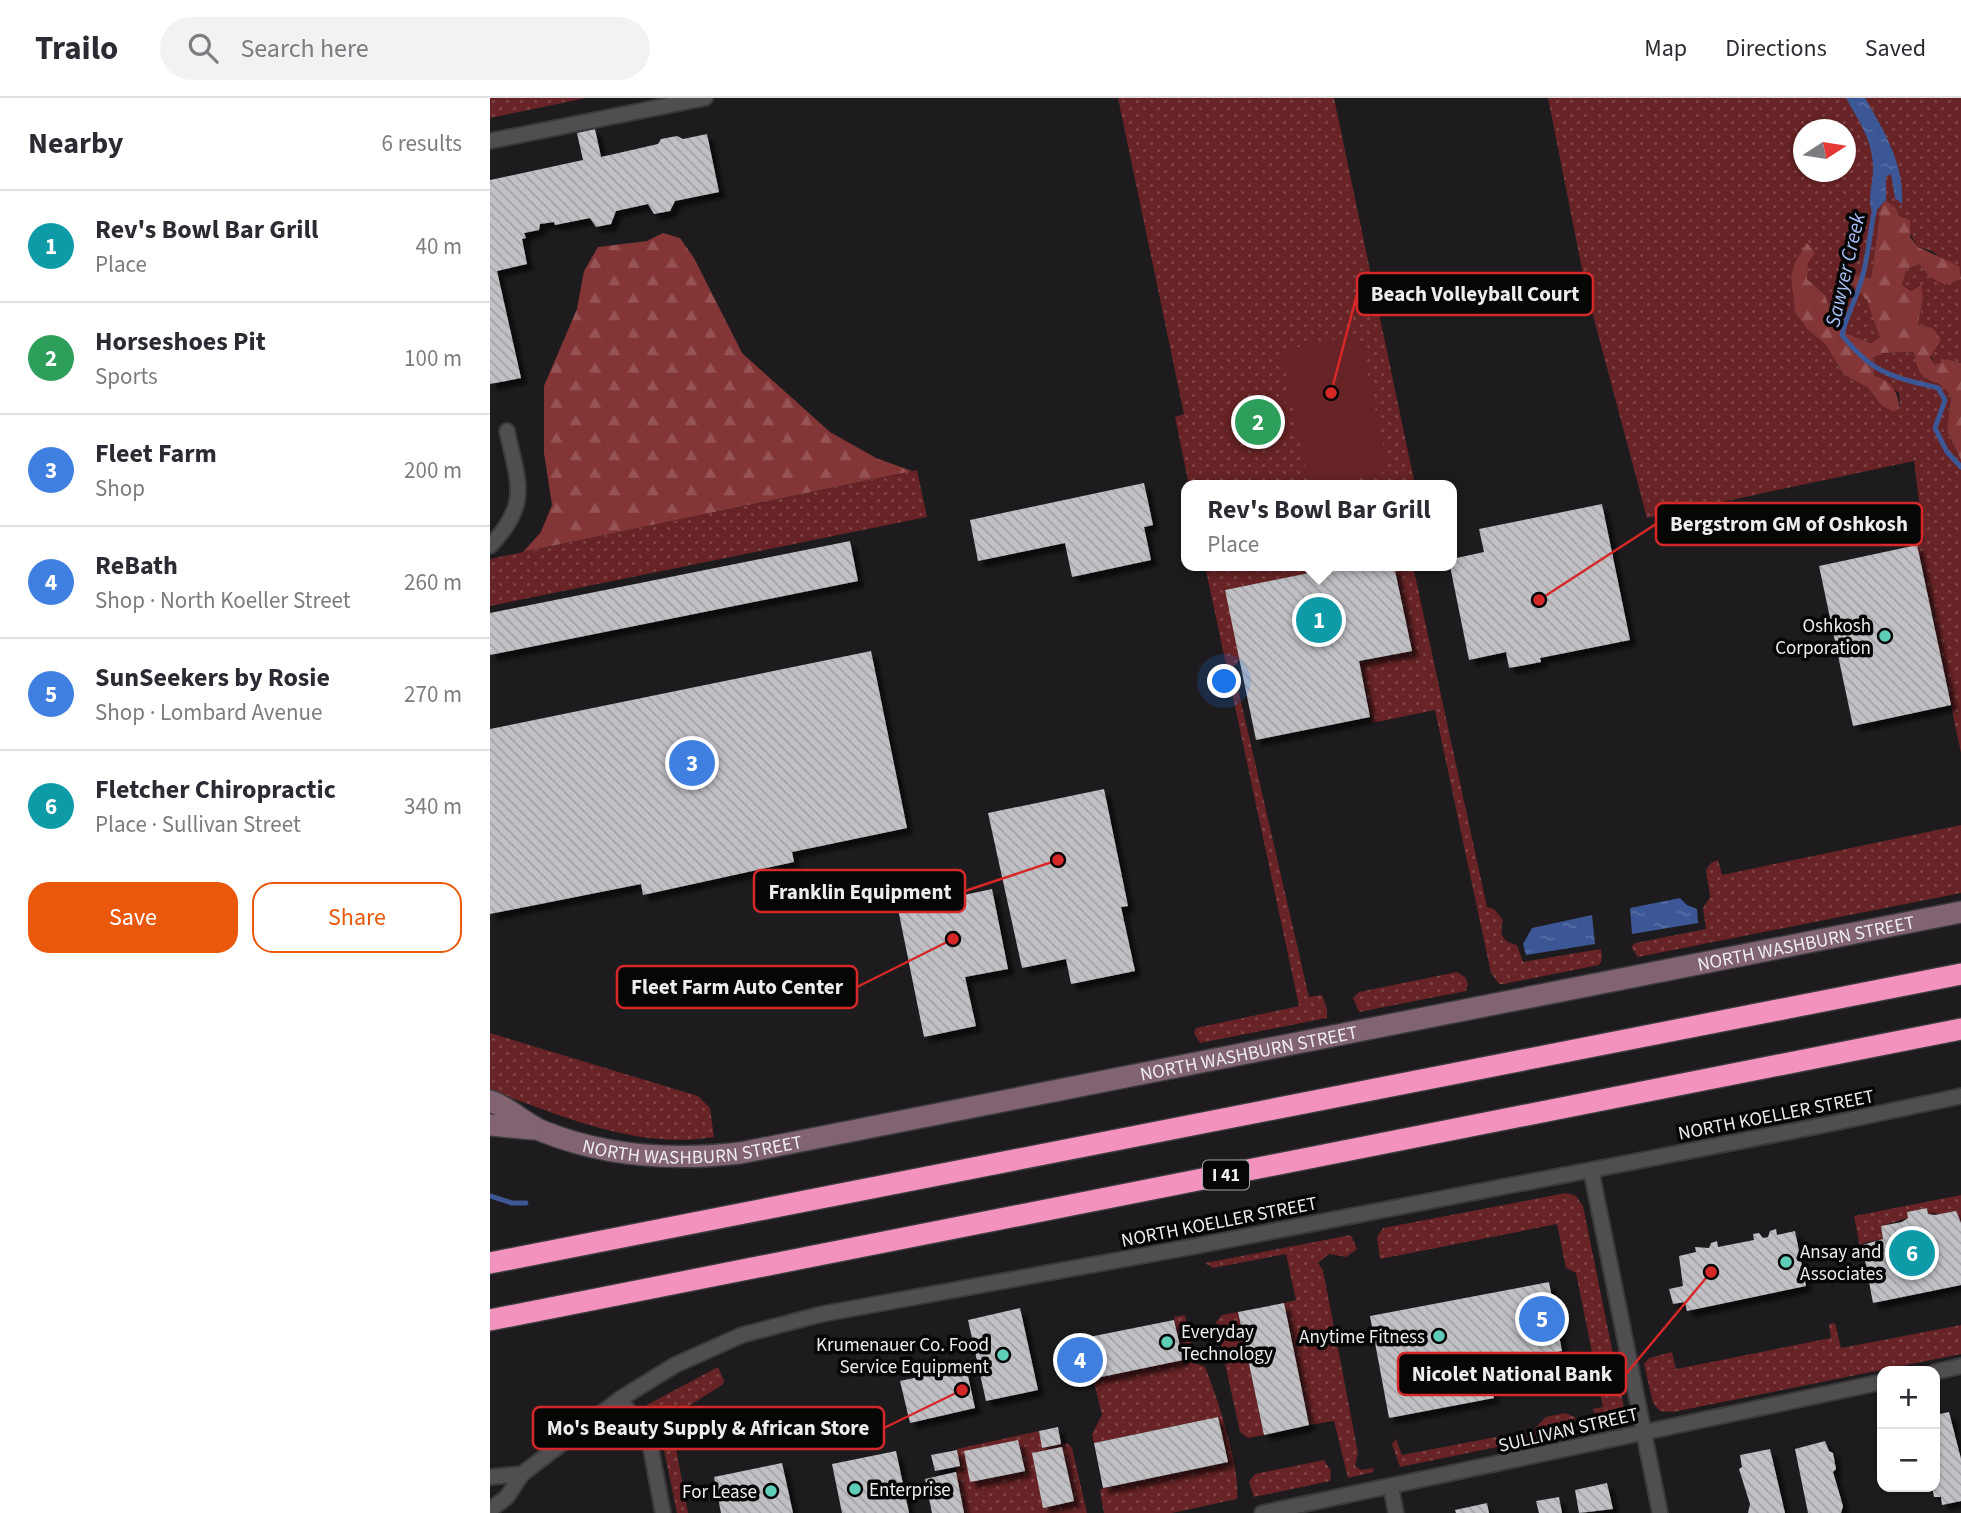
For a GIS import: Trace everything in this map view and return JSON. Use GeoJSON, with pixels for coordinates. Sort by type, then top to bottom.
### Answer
{"type":"FeatureCollection","features":[{"type":"Feature","properties":{"kind":"highway"},"geometry":{"type":"LineString","coordinates":[[490,1264],[1961,974]]}},
{"type":"Feature","properties":{"kind":"highway","name":"I 41"},"geometry":{"type":"LineString","coordinates":[[490,1320],[1961,1029]]}},
{"type":"Feature","properties":{"kind":"street"},"geometry":{"type":"LineString","coordinates":[[490,141],[705,98]]}},
{"type":"Feature","properties":{"kind":"street"},"geometry":{"type":"LineString","coordinates":[[490,546],[500,535],[519,503],[520,488],[507,431]]}},
{"type":"Feature","properties":{"kind":"street","name":"NORTH WASHBURN STREET"},"geometry":{"type":"LineString","coordinates":[[490,1101],[539,1130],[581,1145],[651,1157],[688,1159],[740,1153],[1961,912]]}},
{"type":"Feature","properties":{"kind":"street","name":"NORTH KOELLER STREET"},"geometry":{"type":"LineString","coordinates":[[490,1510],[507,1497],[522,1474],[620,1399],[675,1365],[742,1335],[822,1314],[1591,1170],[1961,1096]]}},
{"type":"Feature","properties":{"kind":"street","name":"NORTH WASHBURN STREET"},"geometry":{"type":"LineString","coordinates":[[490,1125],[539,1130]]}},
{"type":"Feature","properties":{"kind":"street"},"geometry":{"type":"LineString","coordinates":[[1591,1170],[1660,1513]]}},
{"type":"Feature","properties":{"kind":"street"},"geometry":{"type":"LineString","coordinates":[[1940,1371],[1961,1366]]}},
{"type":"Feature","properties":{"kind":"street","name":"SULLIVAN STREET"},"geometry":{"type":"LineString","coordinates":[[1262,1513],[1877,1383]]}},
{"type":"Feature","properties":{"kind":"street"},"geometry":{"type":"LineString","coordinates":[[620,1399],[649,1438],[663,1513]]}},
{"type":"Feature","properties":{"kind":"street"},"geometry":{"type":"LineString","coordinates":[[490,1477],[522,1474]]}},
{"type":"Feature","properties":{"kind":"street"},"geometry":{"type":"LineString","coordinates":[[1391,1487],[1396,1513]]}},
{"type":"Feature","properties":{"kind":"shaded area"},"geometry":{"type":"Polygon","coordinates":[[[490,98],[586,98],[490,118],[490,98]]]}},
{"type":"Feature","properties":{"kind":"shaded area"},"geometry":{"type":"Polygon","coordinates":[[[1118,98],[1334,98],[1414,480],[1188,480],[1175,417],[1184,414],[1118,98]]]}},
{"type":"Feature","properties":{"kind":"shaded area"},"geometry":{"type":"Polygon","coordinates":[[[1548,98],[1961,98],[1961,363],[1947,359],[1935,366],[1918,325],[1923,298],[1920,285],[1911,291],[1902,285],[1907,269],[1919,263],[1930,277],[1945,262],[1932,251],[1918,247],[1899,216],[1881,206],[1871,278],[1855,276],[1875,317],[1881,338],[1871,343],[1837,330],[1825,295],[1807,279],[1807,243],[1794,295],[1795,312],[1807,329],[1825,344],[1844,375],[1867,387],[1882,406],[1900,408],[1899,393],[1875,376],[1872,359],[1881,353],[1915,352],[1926,379],[1945,387],[1951,396],[1947,431],[1961,460],[1961,753],[1917,545],[1924,541],[1914,461],[1647,518],[1586,289],[1548,98]]]}},
{"type":"Feature","properties":{"kind":"shaded area"},"geometry":{"type":"Polygon","coordinates":[[[1359,334],[1389,471],[1348,480],[1308,480],[1281,351],[1359,334]]]}},
{"type":"Feature","properties":{"kind":"shaded area"},"geometry":{"type":"Polygon","coordinates":[[[1285,401],[1291,431],[1230,443],[1224,414],[1285,401]]]}},
{"type":"Feature","properties":{"kind":"shaded area"},"geometry":{"type":"Polygon","coordinates":[[[917,470],[927,517],[490,606],[490,559],[917,470]]]}},
{"type":"Feature","properties":{"kind":"shaded area"},"geometry":{"type":"Polygon","coordinates":[[[1206,571],[1319,571],[1226,590],[1240,660],[1233,667],[1309,997],[1322,995],[1327,1018],[1200,1043],[1194,1033],[1196,1028],[1299,1006],[1206,571]]]}},
{"type":"Feature","properties":{"kind":"shaded area"},"geometry":{"type":"Polygon","coordinates":[[[1395,571],[1414,571],[1487,907],[1494,909],[1503,920],[1503,937],[1517,945],[1523,962],[1601,949],[1602,960],[1599,965],[1504,984],[1499,984],[1491,973],[1435,710],[1372,723],[1359,662],[1411,651],[1395,571]]]}},
{"type":"Feature","properties":{"kind":"shaded area"},"geometry":{"type":"Polygon","coordinates":[[[1961,825],[1961,893],[1638,957],[1631,947],[1635,943],[1706,929],[1703,908],[1710,897],[1706,870],[1711,863],[1718,860],[1722,875],[1961,825]]]}},
{"type":"Feature","properties":{"kind":"shaded area"},"geometry":{"type":"Polygon","coordinates":[[[1457,972],[1465,977],[1468,984],[1466,991],[1359,1012],[1353,998],[1359,992],[1457,972]]]}},
{"type":"Feature","properties":{"kind":"shaded area"},"geometry":{"type":"Polygon","coordinates":[[[490,1033],[698,1096],[710,1108],[714,1137],[685,1140],[628,1135],[572,1120],[490,1090],[490,1033]]]}},
{"type":"Feature","properties":{"kind":"shaded area"},"geometry":{"type":"Polygon","coordinates":[[[1566,1193],[1576,1196],[1583,1206],[1625,1413],[1623,1420],[1599,1426],[1593,1409],[1603,1407],[1576,1273],[1566,1268],[1557,1224],[1380,1259],[1377,1237],[1383,1228],[1566,1193]]]}},
{"type":"Feature","properties":{"kind":"shaded area"},"geometry":{"type":"Polygon","coordinates":[[[1961,1195],[1961,1223],[1934,1213],[1928,1214],[1927,1208],[1907,1212],[1908,1218],[1881,1226],[1883,1239],[1863,1243],[1863,1262],[1854,1216],[1961,1195]]]}},
{"type":"Feature","properties":{"kind":"shaded area"},"geometry":{"type":"Polygon","coordinates":[[[1351,1235],[1357,1249],[1346,1257],[1329,1254],[1318,1263],[1323,1270],[1358,1453],[1355,1466],[1361,1470],[1374,1468],[1373,1472],[1348,1478],[1334,1421],[1309,1425],[1284,1303],[1296,1300],[1286,1254],[1213,1268],[1205,1263],[1351,1235]]]}},
{"type":"Feature","properties":{"kind":"shaded area"},"geometry":{"type":"Polygon","coordinates":[[[1238,1312],[1264,1435],[1248,1438],[1240,1432],[1216,1322],[1222,1315],[1238,1312]]]}},
{"type":"Feature","properties":{"kind":"shaded area"},"geometry":{"type":"Polygon","coordinates":[[[1185,1315],[1195,1363],[1205,1367],[1227,1433],[1235,1470],[1237,1499],[1172,1513],[1104,1513],[1100,1491],[1103,1488],[1228,1462],[1218,1417],[1094,1443],[1092,1434],[1102,1415],[1094,1382],[1096,1378],[1182,1360],[1174,1317],[1185,1315]]]}},
{"type":"Feature","properties":{"kind":"shaded area"},"geometry":{"type":"Polygon","coordinates":[[[1835,1323],[1841,1348],[1961,1325],[1961,1354],[1901,1366],[1877,1366],[1877,1371],[1673,1412],[1660,1411],[1653,1403],[1644,1364],[1649,1358],[1672,1352],[1676,1369],[1831,1338],[1829,1324],[1835,1323]]]}},
{"type":"Feature","properties":{"kind":"shaded area"},"geometry":{"type":"Polygon","coordinates":[[[718,1367],[724,1381],[722,1385],[684,1409],[672,1427],[688,1513],[677,1513],[661,1435],[647,1412],[647,1405],[718,1367]]]}},
{"type":"Feature","properties":{"kind":"shaded area"},"geometry":{"type":"Polygon","coordinates":[[[1565,1413],[1575,1417],[1574,1431],[1400,1467],[1392,1444],[1396,1439],[1402,1455],[1533,1430],[1546,1417],[1565,1413]]]}},
{"type":"Feature","properties":{"kind":"shaded area"},"geometry":{"type":"Polygon","coordinates":[[[1039,1431],[1043,1448],[1067,1443],[1072,1448],[1087,1513],[964,1513],[955,1467],[960,1466],[957,1449],[1039,1431]]]}},
{"type":"Feature","properties":{"kind":"shaded area"},"geometry":{"type":"Polygon","coordinates":[[[1324,1460],[1331,1471],[1330,1481],[1254,1497],[1249,1482],[1255,1474],[1324,1460]]]}},
{"type":"Feature","properties":{"kind":"green space"},"geometry":{"type":"Polygon","coordinates":[[[1886,201],[1896,208],[1899,216],[1910,220],[1910,237],[1918,247],[1959,266],[1961,279],[1945,285],[1930,277],[1919,264],[1907,269],[1902,285],[1911,291],[1921,285],[1923,298],[1918,325],[1933,328],[1941,340],[1930,357],[1935,365],[1947,359],[1961,363],[1961,460],[1947,431],[1951,396],[1939,384],[1920,373],[1914,352],[1881,353],[1872,359],[1875,376],[1890,384],[1896,392],[1900,409],[1893,411],[1882,406],[1867,387],[1844,375],[1825,344],[1807,329],[1795,312],[1791,277],[1795,262],[1807,243],[1815,253],[1808,263],[1807,279],[1825,295],[1837,330],[1871,343],[1880,338],[1867,300],[1852,284],[1855,276],[1871,278],[1881,206],[1886,201]]]}},
{"type":"Feature","properties":{"kind":"green space"},"geometry":{"type":"Polygon","coordinates":[[[663,233],[680,238],[694,258],[742,353],[830,432],[876,458],[912,471],[523,552],[541,532],[552,505],[544,453],[544,386],[577,309],[584,271],[598,247],[647,241],[663,233]]]}},
{"type":"Feature","properties":{"kind":"water"},"geometry":{"type":"Polygon","coordinates":[[[1846,98],[1865,98],[1879,123],[1897,162],[1902,204],[1895,198],[1891,174],[1886,177],[1886,200],[1873,214],[1870,202],[1873,165],[1870,147],[1846,98]]]}},
{"type":"Feature","properties":{"kind":"water"},"geometry":{"type":"Polygon","coordinates":[[[1680,898],[1697,909],[1698,923],[1632,934],[1630,908],[1680,898]]]}},
{"type":"Feature","properties":{"kind":"water"},"geometry":{"type":"Polygon","coordinates":[[[1592,915],[1595,944],[1526,955],[1523,944],[1532,928],[1592,915]]]}},
{"type":"Feature","properties":{"kind":"building"},"geometry":{"type":"Polygon","coordinates":[[[595,129],[601,157],[658,144],[661,139],[677,136],[683,139],[707,134],[719,192],[675,201],[670,211],[654,214],[648,204],[616,211],[611,224],[596,227],[590,218],[555,225],[554,222],[540,224],[539,230],[524,233],[526,238],[522,239],[527,264],[497,271],[521,378],[490,384],[490,180],[583,160],[577,133],[595,129]]]}},
{"type":"Feature","properties":{"kind":"building"},"geometry":{"type":"Polygon","coordinates":[[[1144,483],[1153,525],[1144,527],[1151,560],[1072,577],[1065,543],[978,561],[970,520],[1144,483]]]}},
{"type":"Feature","properties":{"kind":"building"},"geometry":{"type":"Polygon","coordinates":[[[1602,504],[1630,640],[1540,658],[1541,662],[1509,668],[1506,652],[1469,660],[1451,571],[1457,571],[1457,558],[1484,552],[1479,529],[1602,504]]]}},
{"type":"Feature","properties":{"kind":"building"},"geometry":{"type":"Polygon","coordinates":[[[850,541],[858,581],[490,655],[490,613],[850,541]]]}},
{"type":"Feature","properties":{"kind":"building","name":"Oshkosh Corporation"},"geometry":{"type":"Polygon","coordinates":[[[1917,545],[1951,705],[1853,726],[1819,566],[1917,545]]]}},
{"type":"Feature","properties":{"kind":"building"},"geometry":{"type":"Polygon","coordinates":[[[1319,571],[1395,571],[1412,651],[1359,661],[1370,717],[1256,740],[1225,590],[1319,571]]]}},
{"type":"Feature","properties":{"kind":"building"},"geometry":{"type":"Polygon","coordinates":[[[871,651],[907,828],[792,852],[794,862],[643,895],[641,884],[490,914],[490,729],[871,651]]]}},
{"type":"Feature","properties":{"kind":"building"},"geometry":{"type":"Polygon","coordinates":[[[1104,789],[1128,906],[1121,907],[1135,971],[1071,984],[1066,959],[1022,968],[988,813],[1104,789]]]}},
{"type":"Feature","properties":{"kind":"building"},"geometry":{"type":"Polygon","coordinates":[[[992,889],[1008,969],[965,977],[976,1026],[924,1037],[898,909],[992,889]]]}},
{"type":"Feature","properties":{"kind":"building"},"geometry":{"type":"Polygon","coordinates":[[[1927,1208],[1928,1214],[1935,1215],[1956,1211],[1961,1223],[1961,1285],[1873,1303],[1862,1245],[1883,1239],[1881,1226],[1902,1222],[1908,1218],[1907,1212],[1927,1208]]]}},
{"type":"Feature","properties":{"kind":"building"},"geometry":{"type":"Polygon","coordinates":[[[1776,1229],[1777,1235],[1795,1231],[1806,1286],[1687,1311],[1685,1302],[1673,1304],[1669,1289],[1683,1286],[1679,1256],[1696,1252],[1695,1247],[1709,1248],[1711,1243],[1717,1241],[1718,1247],[1754,1240],[1753,1234],[1759,1233],[1763,1238],[1768,1237],[1770,1231],[1776,1229]]]}},
{"type":"Feature","properties":{"kind":"building"},"geometry":{"type":"Polygon","coordinates":[[[1549,1282],[1562,1351],[1487,1365],[1494,1398],[1389,1418],[1370,1316],[1549,1282]]]}},
{"type":"Feature","properties":{"kind":"building"},"geometry":{"type":"Polygon","coordinates":[[[1284,1303],[1309,1425],[1264,1435],[1238,1312],[1284,1303]]]}},
{"type":"Feature","properties":{"kind":"building","name":"Krumenauer Co. Food Service Equipment"},"geometry":{"type":"Polygon","coordinates":[[[1020,1308],[1038,1390],[986,1401],[968,1320],[1020,1308]]]}},
{"type":"Feature","properties":{"kind":"building"},"geometry":{"type":"Polygon","coordinates":[[[1174,1320],[1183,1360],[1072,1383],[1064,1342],[1174,1320]]]}},
{"type":"Feature","properties":{"kind":"building"},"geometry":{"type":"Polygon","coordinates":[[[966,1367],[975,1408],[910,1423],[900,1381],[966,1367]]]}},
{"type":"Feature","properties":{"kind":"building"},"geometry":{"type":"Polygon","coordinates":[[[1949,1412],[1961,1459],[1961,1501],[1942,1505],[1941,1497],[1934,1497],[1933,1492],[1940,1492],[1940,1414],[1949,1412]]]}},
{"type":"Feature","properties":{"kind":"building"},"geometry":{"type":"Polygon","coordinates":[[[1218,1417],[1228,1462],[1103,1488],[1094,1443],[1218,1417]]]}},
{"type":"Feature","properties":{"kind":"building"},"geometry":{"type":"Polygon","coordinates":[[[1058,1427],[1061,1444],[1042,1448],[1039,1431],[1058,1427]]]}},
{"type":"Feature","properties":{"kind":"building"},"geometry":{"type":"Polygon","coordinates":[[[1018,1440],[1025,1471],[970,1482],[964,1451],[1018,1440]]]}},
{"type":"Feature","properties":{"kind":"building"},"geometry":{"type":"Polygon","coordinates":[[[1825,1441],[1829,1451],[1833,1453],[1836,1469],[1833,1472],[1843,1506],[1841,1513],[1808,1513],[1795,1449],[1825,1441]]]}},
{"type":"Feature","properties":{"kind":"building"},"geometry":{"type":"Polygon","coordinates":[[[1062,1447],[1074,1501],[1043,1508],[1032,1453],[1062,1447]]]}},
{"type":"Feature","properties":{"kind":"building"},"geometry":{"type":"Polygon","coordinates":[[[1770,1449],[1785,1513],[1748,1513],[1750,1504],[1739,1469],[1742,1467],[1740,1455],[1770,1449]]]}},
{"type":"Feature","properties":{"kind":"building"},"geometry":{"type":"Polygon","coordinates":[[[957,1450],[960,1466],[935,1471],[931,1455],[957,1450]]]}},
{"type":"Feature","properties":{"kind":"building"},"geometry":{"type":"Polygon","coordinates":[[[896,1451],[909,1513],[842,1513],[832,1464],[896,1451]]]}},
{"type":"Feature","properties":{"kind":"building"},"geometry":{"type":"Polygon","coordinates":[[[782,1463],[793,1513],[721,1513],[714,1477],[782,1463]]]}},
{"type":"Feature","properties":{"kind":"building"},"geometry":{"type":"Polygon","coordinates":[[[956,1472],[964,1513],[932,1513],[925,1479],[956,1472]]]}},
{"type":"Feature","properties":{"kind":"building"},"geometry":{"type":"Polygon","coordinates":[[[1607,1483],[1613,1509],[1579,1513],[1575,1490],[1607,1483]]]}},
{"type":"Feature","properties":{"kind":"building"},"geometry":{"type":"Polygon","coordinates":[[[1559,1497],[1562,1513],[1539,1513],[1536,1501],[1559,1497]]]}},
{"type":"Feature","properties":{"kind":"building"},"geometry":{"type":"Polygon","coordinates":[[[1487,1503],[1489,1513],[1456,1513],[1455,1510],[1487,1503]]]}},
{"type":"Feature","properties":{"kind":"waterway","name":"Sawyer Creek"},"geometry":{"type":"LineString","coordinates":[[1875,208],[1863,275],[1842,335],[1864,358],[1884,372],[1938,388],[1945,400],[1935,428],[1947,452],[1961,467]]}},
{"type":"Feature","properties":{"kind":"waterway"},"geometry":{"type":"LineString","coordinates":[[490,1196],[512,1203],[526,1203]]}},
{"type":"Feature","properties":{"kind":"place","name":"Beach Volleyball Court"},"geometry":{"type":"Point","coordinates":[1331,393]}},
{"type":"Feature","properties":{"kind":"place","name":"Horseshoes Pit"},"geometry":{"type":"Point","coordinates":[1258,422]}},
{"type":"Feature","properties":{"kind":"place","name":"Bergstrom GM of Oshkosh"},"geometry":{"type":"Point","coordinates":[1539,600]}},
{"type":"Feature","properties":{"kind":"place","name":"Rev's Bowl Bar Grill"},"geometry":{"type":"Point","coordinates":[1319,620]}},
{"type":"Feature","properties":{"kind":"place","name":"Oshkosh Corporation"},"geometry":{"type":"Point","coordinates":[1885,636]}},
{"type":"Feature","properties":{"kind":"place","name":"Fleet Farm"},"geometry":{"type":"Point","coordinates":[692,763]}},
{"type":"Feature","properties":{"kind":"place","name":"Franklin Equipment"},"geometry":{"type":"Point","coordinates":[1058,860]}},
{"type":"Feature","properties":{"kind":"place","name":"Fleet Farm Auto Center"},"geometry":{"type":"Point","coordinates":[953,939]}},
{"type":"Feature","properties":{"kind":"place","name":"Fletcher Chiropractic"},"geometry":{"type":"Point","coordinates":[1912,1253]}},
{"type":"Feature","properties":{"kind":"place","name":"Ansay and Associates"},"geometry":{"type":"Point","coordinates":[1786,1262]}},
{"type":"Feature","properties":{"kind":"place","name":"Nicolet National Bank"},"geometry":{"type":"Point","coordinates":[1711,1272]}},
{"type":"Feature","properties":{"kind":"place","name":"SunSeekers by Rosie"},"geometry":{"type":"Point","coordinates":[1542,1319]}},
{"type":"Feature","properties":{"kind":"place","name":"Anytime Fitness"},"geometry":{"type":"Point","coordinates":[1439,1336]}},
{"type":"Feature","properties":{"kind":"place","name":"Everyday Technology"},"geometry":{"type":"Point","coordinates":[1167,1342]}},
{"type":"Feature","properties":{"kind":"place","name":"Krumenauer Co. Food Service Equipment"},"geometry":{"type":"Point","coordinates":[1003,1355]}},
{"type":"Feature","properties":{"kind":"place","name":"ReBath"},"geometry":{"type":"Point","coordinates":[1080,1360]}},
{"type":"Feature","properties":{"kind":"place","name":"Mo's Beauty Supply & African Store"},"geometry":{"type":"Point","coordinates":[962,1390]}},
{"type":"Feature","properties":{"kind":"place","name":"Enterprise"},"geometry":{"type":"Point","coordinates":[855,1489]}},
{"type":"Feature","properties":{"kind":"place","name":"For Lease"},"geometry":{"type":"Point","coordinates":[771,1491]}}]}
